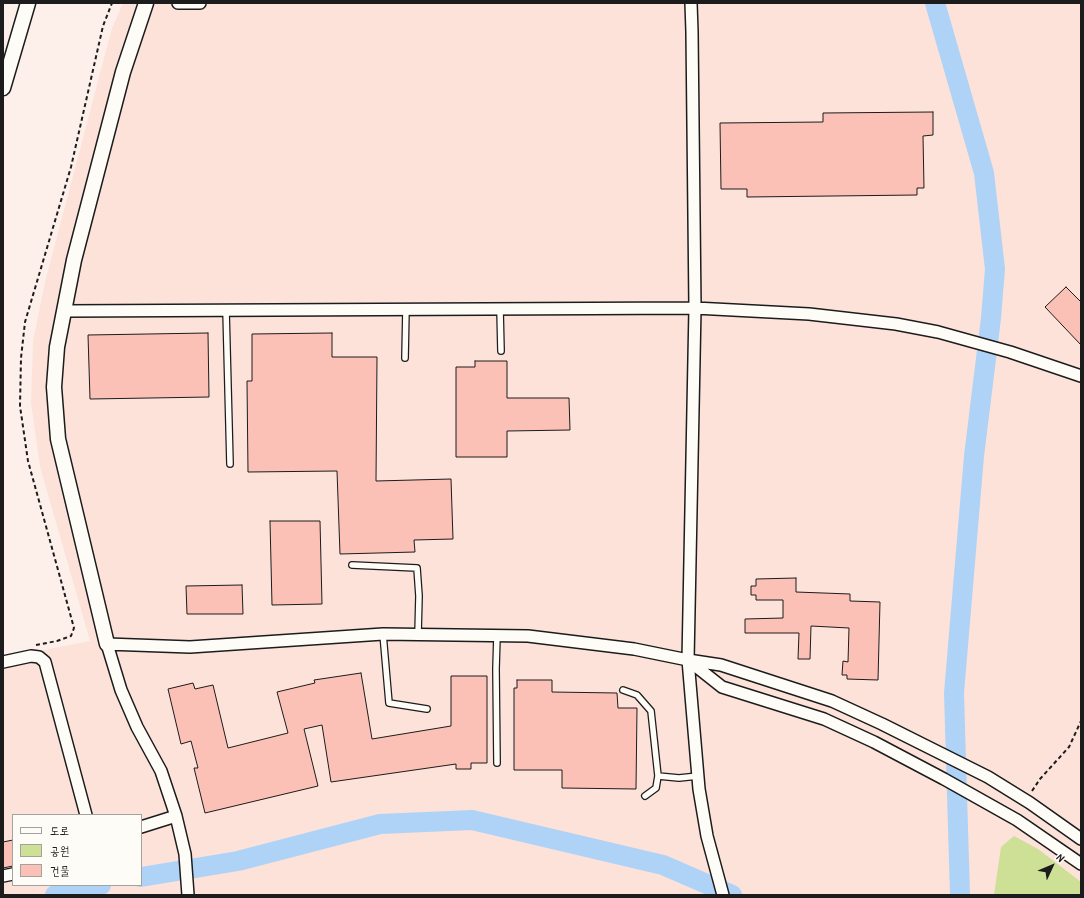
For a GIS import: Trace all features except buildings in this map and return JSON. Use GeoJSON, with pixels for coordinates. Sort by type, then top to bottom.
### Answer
{"type":"FeatureCollection","features":[{"type":"Feature","properties":{"kind":"street"},"geometry":{"type":"LineString","coordinates":[[3,88],[28,3]]}},
{"type":"Feature","properties":{"kind":"street"},"geometry":{"type":"LineString","coordinates":[[146,3],[124,72],[74,260],[57,347],[54,387],[58,439],[107,644],[121,690],[137,727],[161,771],[176,816],[185,854],[188,895]]}},
{"type":"Feature","properties":{"kind":"street"},"geometry":{"type":"LineString","coordinates":[[178,3],[200,3]]}},
{"type":"Feature","properties":{"kind":"street"},"geometry":{"type":"LineString","coordinates":[[691,3],[695,308],[688,660],[698,776],[706,836],[723,895]]}},
{"type":"Feature","properties":{"kind":"street"},"geometry":{"type":"LineString","coordinates":[[64,311],[695,308],[809,314],[851,318],[931,330],[1010,352],[1081,376]]}},
{"type":"Feature","properties":{"kind":"street"},"geometry":{"type":"LineString","coordinates":[[107,644],[190,647],[383,634],[528,636],[634,649],[721,665],[832,700],[938,751],[988,777],[1030,803],[1081,839]]}},
{"type":"Feature","properties":{"kind":"street"},"geometry":{"type":"LineString","coordinates":[[3,662],[31,656],[39,657],[45,662],[86,814]]}},
{"type":"Feature","properties":{"kind":"street"},"geometry":{"type":"LineString","coordinates":[[688,660],[722,687],[824,719],[874,742],[990,803],[1081,864]]}},
{"type":"Feature","properties":{"kind":"street"},"geometry":{"type":"LineString","coordinates":[[142,827],[176,816]]}},
{"type":"Feature","properties":{"kind":"lane"},"geometry":{"type":"LineString","coordinates":[[405,358],[406,309]]}},
{"type":"Feature","properties":{"kind":"lane"},"geometry":{"type":"LineString","coordinates":[[500,309],[501,352]]}},
{"type":"Feature","properties":{"kind":"lane"},"geometry":{"type":"LineString","coordinates":[[226,310],[230,464]]}},
{"type":"Feature","properties":{"kind":"lane"},"geometry":{"type":"LineString","coordinates":[[352,565],[418,568],[418,634]]}},
{"type":"Feature","properties":{"kind":"lane"},"geometry":{"type":"LineString","coordinates":[[383,634],[389,703],[427,709]]}},
{"type":"Feature","properties":{"kind":"lane"},"geometry":{"type":"LineString","coordinates":[[497,635],[497,763]]}},
{"type":"Feature","properties":{"kind":"lane"},"geometry":{"type":"LineString","coordinates":[[623,690],[638,695],[652,711],[658,776],[656,788],[645,796]]}},
{"type":"Feature","properties":{"kind":"lane"},"geometry":{"type":"LineString","coordinates":[[658,776],[679,778],[698,776]]}},
{"type":"Feature","properties":{"kind":"path"},"geometry":{"type":"LineString","coordinates":[[1032,791],[1040,779],[1068,747],[1081,722]]}},
{"type":"Feature","properties":{"kind":"shaded area"},"geometry":{"type":"Polygon","coordinates":[[[123,3],[1081,3],[1081,895],[3,895],[3,658],[90,641],[40,467],[31,403],[33,341],[45,282],[112,28],[123,3]]]}},
{"type":"Feature","properties":{"kind":"green space"},"geometry":{"type":"Polygon","coordinates":[[[1014,836],[1038,849],[1081,882],[1081,895],[994,895],[1001,847],[1014,836]]]}},
{"type":"Feature","properties":{"kind":"waterway"},"geometry":{"type":"LineString","coordinates":[[935,3],[984,173],[995,269],[991,318],[974,456],[954,693],[960,895]]}},
{"type":"Feature","properties":{"kind":"waterway"},"geometry":{"type":"LineString","coordinates":[[142,877],[238,861],[380,824],[472,820],[663,865],[732,895]]}},
{"type":"Feature","properties":{"kind":"waterway"},"geometry":{"type":"LineString","coordinates":[[55,895],[96,886]]}}]}
